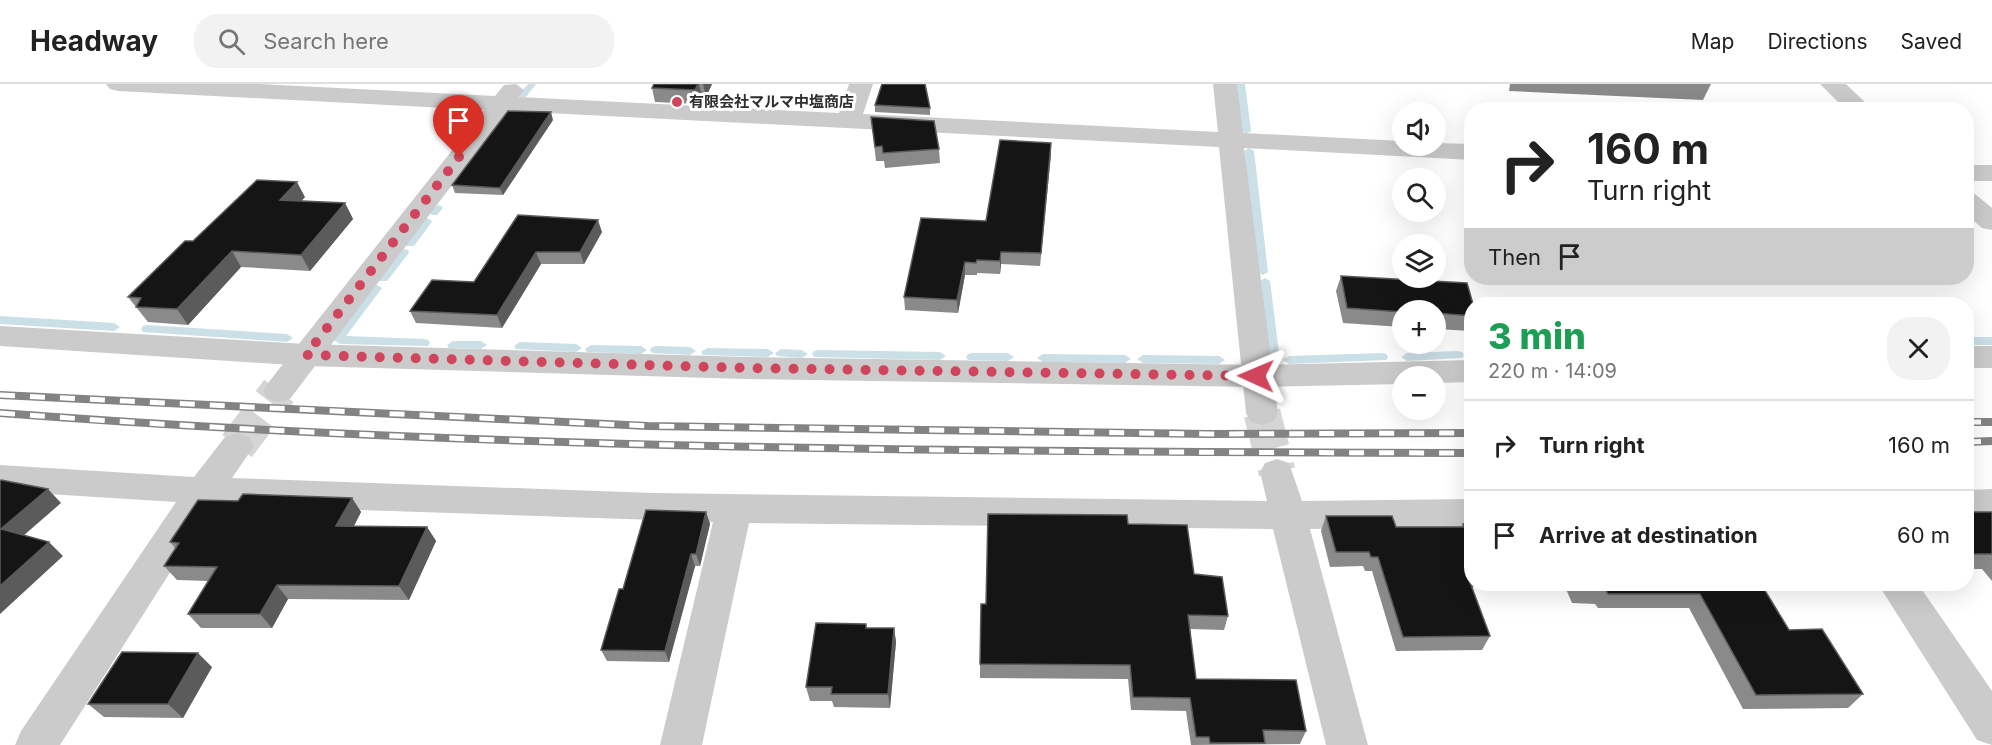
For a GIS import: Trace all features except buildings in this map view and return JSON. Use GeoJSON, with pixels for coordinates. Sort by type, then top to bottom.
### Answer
{"type":"FeatureCollection","features":[{"type":"Feature","properties":{"kind":"street"},"geometry":{"type":"LineString","coordinates":[[118,84],[509,94],[848,121],[1464,152]]}},
{"type":"Feature","properties":{"kind":"street"},"geometry":{"type":"LineString","coordinates":[[848,121],[861,84]]}},
{"type":"Feature","properties":{"kind":"street"},"geometry":{"type":"LineString","coordinates":[[1225,84],[1256,376],[1262,413]]}},
{"type":"Feature","properties":{"kind":"street"},"geometry":{"type":"LineString","coordinates":[[1832,84],[1853,102]]}},
{"type":"Feature","properties":{"kind":"street"},"geometry":{"type":"LineString","coordinates":[[279,391],[509,94]]}},
{"type":"Feature","properties":{"kind":"street"},"geometry":{"type":"LineString","coordinates":[[1974,173],[1992,173]]}},
{"type":"Feature","properties":{"kind":"street"},"geometry":{"type":"LineString","coordinates":[[1974,207],[1992,222]]}},
{"type":"Feature","properties":{"kind":"street"},"geometry":{"type":"LineString","coordinates":[[0,336],[306,355],[746,368],[1256,376],[1464,371]]}},
{"type":"Feature","properties":{"kind":"street"},"geometry":{"type":"LineString","coordinates":[[1974,357],[1992,357]]}},
{"type":"Feature","properties":{"kind":"street"},"geometry":{"type":"LineString","coordinates":[[36,745],[202,492],[237,446]]}},
{"type":"Feature","properties":{"kind":"street"},"geometry":{"type":"LineString","coordinates":[[1277,472],[1347,745]]}},
{"type":"Feature","properties":{"kind":"street"},"geometry":{"type":"LineString","coordinates":[[0,478],[202,492],[734,509],[1289,517],[1464,513]]}},
{"type":"Feature","properties":{"kind":"street"},"geometry":{"type":"LineString","coordinates":[[1974,504],[1992,503]]}},
{"type":"Feature","properties":{"kind":"street"},"geometry":{"type":"LineString","coordinates":[[681,745],[734,509]]}},
{"type":"Feature","properties":{"kind":"street"},"geometry":{"type":"LineString","coordinates":[[1902,591],[1992,726]]}},
{"type":"Feature","properties":{"kind":"waterway"},"geometry":{"type":"LineString","coordinates":[[523,95],[532,84]]}},
{"type":"Feature","properties":{"kind":"waterway"},"geometry":{"type":"LineString","coordinates":[[1241,84],[1246,131]]}},
{"type":"Feature","properties":{"kind":"waterway"},"geometry":{"type":"LineString","coordinates":[[1249,151],[1263,272]]}},
{"type":"Feature","properties":{"kind":"waterway"},"geometry":{"type":"LineString","coordinates":[[434,213],[438,208]]}},
{"type":"Feature","properties":{"kind":"waterway"},"geometry":{"type":"LineString","coordinates":[[410,244],[427,221]]}},
{"type":"Feature","properties":{"kind":"waterway"},"geometry":{"type":"LineString","coordinates":[[383,279],[404,252]]}},
{"type":"Feature","properties":{"kind":"waterway"},"geometry":{"type":"LineString","coordinates":[[1265,281],[1273,353]]}},
{"type":"Feature","properties":{"kind":"waterway"},"geometry":{"type":"LineString","coordinates":[[338,339],[377,288]]}},
{"type":"Feature","properties":{"kind":"waterway"},"geometry":{"type":"LineString","coordinates":[[0,320],[114,327]]}},
{"type":"Feature","properties":{"kind":"waterway"},"geometry":{"type":"LineString","coordinates":[[147,329],[287,338]]}},
{"type":"Feature","properties":{"kind":"waterway"},"geometry":{"type":"LineString","coordinates":[[340,340],[424,343]]}},
{"type":"Feature","properties":{"kind":"waterway"},"geometry":{"type":"LineString","coordinates":[[1974,341],[1992,341]]}},
{"type":"Feature","properties":{"kind":"waterway"},"geometry":{"type":"LineString","coordinates":[[453,345],[481,345]]}},
{"type":"Feature","properties":{"kind":"waterway"},"geometry":{"type":"LineString","coordinates":[[520,346],[576,348]]}},
{"type":"Feature","properties":{"kind":"waterway"},"geometry":{"type":"LineString","coordinates":[[591,349],[641,350]]}},
{"type":"Feature","properties":{"kind":"waterway"},"geometry":{"type":"LineString","coordinates":[[656,350],[690,351]]}},
{"type":"Feature","properties":{"kind":"waterway"},"geometry":{"type":"LineString","coordinates":[[707,352],[768,353]]}},
{"type":"Feature","properties":{"kind":"waterway"},"geometry":{"type":"LineString","coordinates":[[781,353],[802,354]]}},
{"type":"Feature","properties":{"kind":"waterway"},"geometry":{"type":"LineString","coordinates":[[818,354],[940,356]]}},
{"type":"Feature","properties":{"kind":"waterway"},"geometry":{"type":"LineString","coordinates":[[1407,357],[1458,355]]}},
{"type":"Feature","properties":{"kind":"waterway"},"geometry":{"type":"LineString","coordinates":[[972,357],[1008,357]]}},
{"type":"Feature","properties":{"kind":"waterway"},"geometry":{"type":"LineString","coordinates":[[1289,360],[1382,357]]}},
{"type":"Feature","properties":{"kind":"waterway"},"geometry":{"type":"LineString","coordinates":[[1043,358],[1125,359]]}},
{"type":"Feature","properties":{"kind":"waterway"},"geometry":{"type":"LineString","coordinates":[[1143,359],[1219,360]]}},
{"type":"Feature","properties":{"kind":"tunnel"},"geometry":{"type":"LineString","coordinates":[[237,446],[279,391]]}},
{"type":"Feature","properties":{"kind":"tunnel"},"geometry":{"type":"LineString","coordinates":[[1262,413],[1277,472]]}},
{"type":"Feature","properties":{"kind":"railway"},"geometry":{"type":"LineString","coordinates":[[0,395],[648,426],[1208,434],[1464,433]]}},
{"type":"Feature","properties":{"kind":"railway"},"geometry":{"type":"LineString","coordinates":[[0,413],[368,435],[552,442],[920,450],[1464,453]]}},
{"type":"Feature","properties":{"kind":"railway"},"geometry":{"type":"LineString","coordinates":[[1974,422],[1992,422]]}},
{"type":"Feature","properties":{"kind":"railway"},"geometry":{"type":"LineString","coordinates":[[1974,442],[1992,441]]}},
{"type":"Feature","properties":{"kind":"place","name":"有限会社マルマ中塩商店"},"geometry":{"type":"Point","coordinates":[677,102]}},
{"type":"Feature","properties":{"kind":"route"},"geometry":{"type":"LineString","coordinates":[[459,157],[306,355],[858,371],[1256,376]]}}]}
